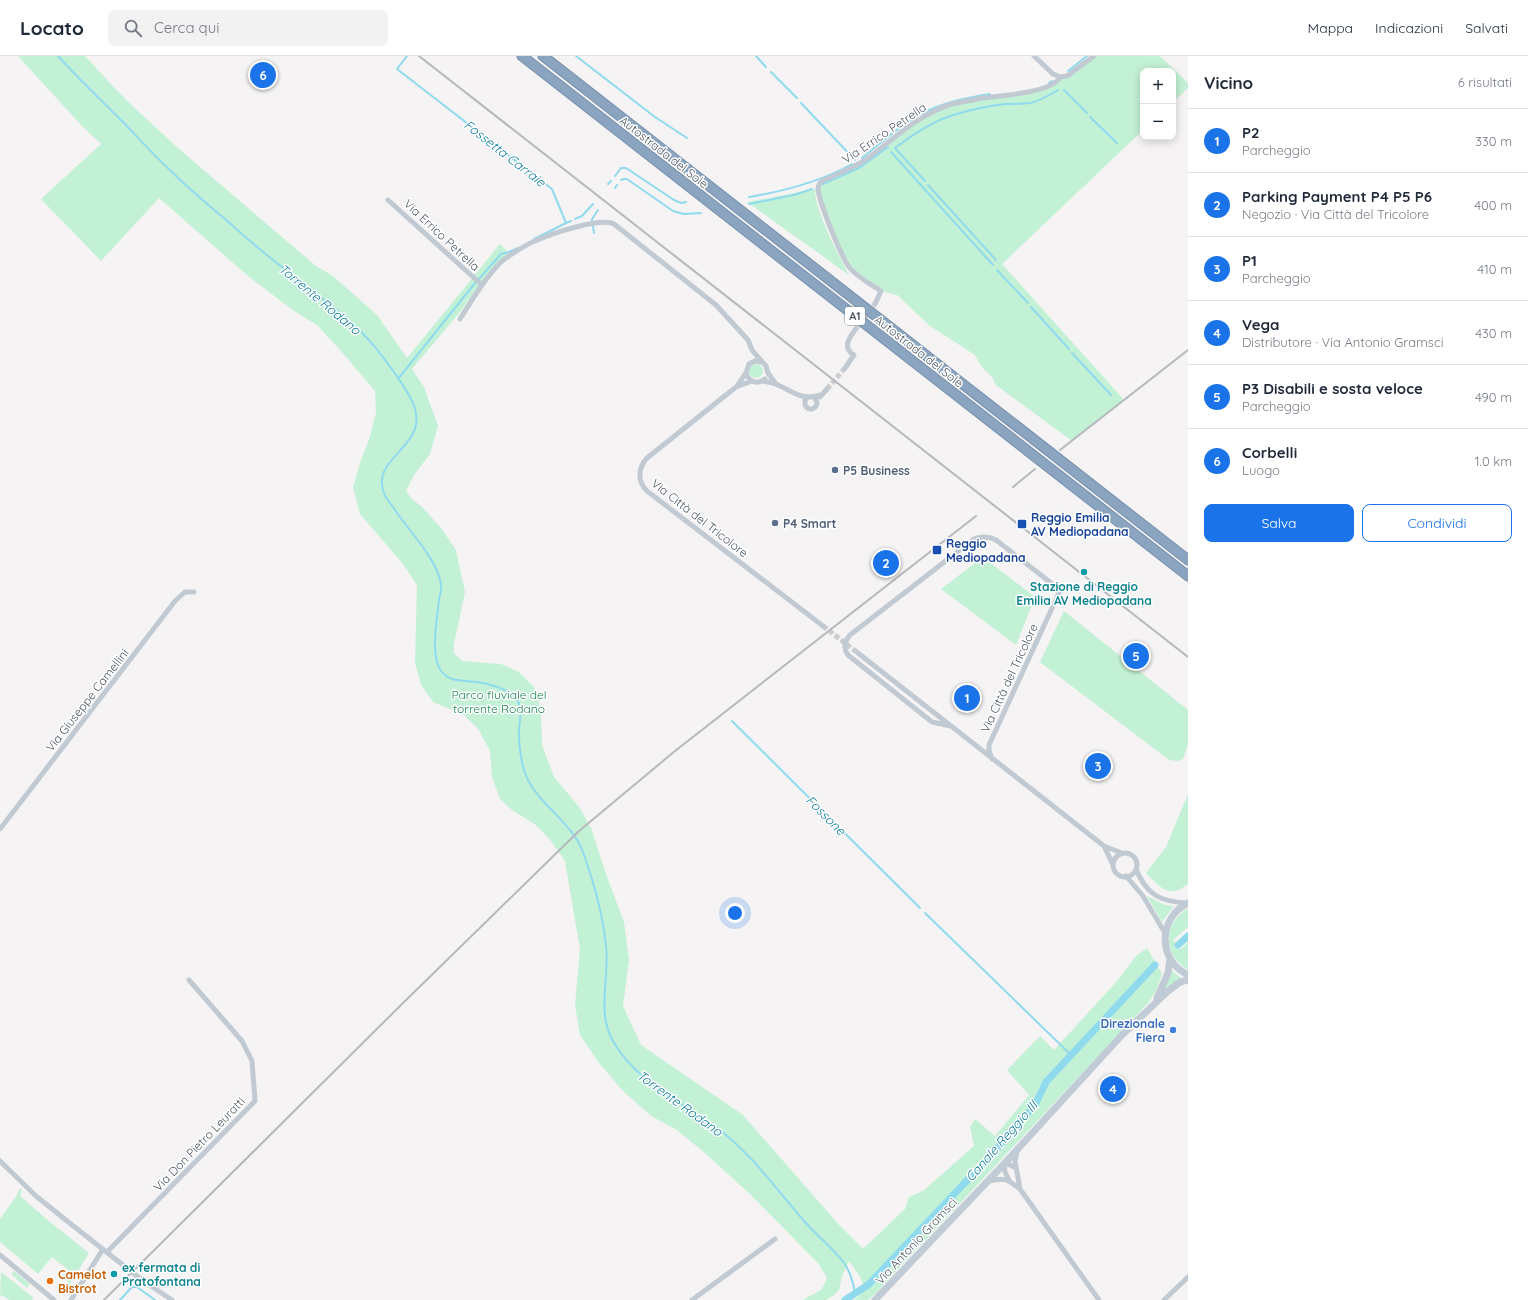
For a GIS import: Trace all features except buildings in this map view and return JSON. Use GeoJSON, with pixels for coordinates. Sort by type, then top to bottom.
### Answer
{"type":"FeatureCollection","features":[{"type":"Feature","properties":{"kind":"highway","name":"Autostrada del Sole"},"geometry":{"type":"LineString","coordinates":[[522,56],[1188,576]]}},
{"type":"Feature","properties":{"kind":"highway","name":"Autostrada del Sole"},"geometry":{"type":"LineString","coordinates":[[543,56],[1188,560]]}},
{"type":"Feature","properties":{"kind":"street"},"geometry":{"type":"LineString","coordinates":[[1034,56],[1053,74],[1060,77]]}},
{"type":"Feature","properties":{"kind":"street","name":"Via Errico Petrella"},"geometry":{"type":"LineString","coordinates":[[875,304],[881,291],[858,276],[846,262],[822,206],[818,189],[820,183],[856,166],[912,124],[936,110],[966,101],[1033,91],[1053,84],[1058,81],[1060,77],[1067,76],[1094,56]]}},
{"type":"Feature","properties":{"kind":"street","name":"Via Errico Petrella"},"geometry":{"type":"LineString","coordinates":[[388,200],[482,285]]}},
{"type":"Feature","properties":{"kind":"street","name":"Via Errico Petrella"},"geometry":{"type":"LineString","coordinates":[[460,319],[482,285],[502,262],[534,241],[586,224],[609,222],[614,224],[713,302],[748,340],[752,350],[761,362]]}},
{"type":"Feature","properties":{"kind":"street"},"geometry":{"type":"LineString","coordinates":[[845,368],[854,355],[849,351],[847,345],[848,340],[855,330]]}},
{"type":"Feature","properties":{"kind":"street"},"geometry":{"type":"LineString","coordinates":[[736,387],[746,373],[752,350]]}},
{"type":"Feature","properties":{"kind":"street"},"geometry":{"type":"LineString","coordinates":[[749,364],[755,361],[761,362],[766,366],[768,373],[776,384]]}},
{"type":"Feature","properties":{"kind":"street"},"geometry":{"type":"LineString","coordinates":[[746,373],[752,381]]}},
{"type":"Feature","properties":{"kind":"street"},"geometry":{"type":"LineString","coordinates":[[762,381],[768,373]]}},
{"type":"Feature","properties":{"kind":"street"},"geometry":{"type":"LineString","coordinates":[[736,387],[752,381],[762,381],[776,384],[798,395],[813,399],[817,405],[813,409],[807,408],[798,395]]}},
{"type":"Feature","properties":{"kind":"street","name":"Via Città del Tricolore"},"geometry":{"type":"LineString","coordinates":[[736,387],[647,458],[643,462],[640,472],[640,480],[647,491],[822,626]]}},
{"type":"Feature","properties":{"kind":"street"},"geometry":{"type":"LineString","coordinates":[[804,403],[821,395],[827,389]]}},
{"type":"Feature","properties":{"kind":"street","name":"Via Città del Tricolore"},"geometry":{"type":"LineString","coordinates":[[992,759],[989,745],[1059,593],[1055,586],[996,540],[990,537],[979,537],[974,539],[852,634],[845,644],[846,652],[851,658],[932,722],[951,726],[992,759],[1104,846],[1122,853]]}},
{"type":"Feature","properties":{"kind":"street","name":"Via Giuseppe Camellini"},"geometry":{"type":"LineString","coordinates":[[0,829],[175,602],[185,592],[194,592]]}},
{"type":"Feature","properties":{"kind":"street"},"geometry":{"type":"LineString","coordinates":[[858,653],[951,726]]}},
{"type":"Feature","properties":{"kind":"street","name":"Via Città del Tricolore"},"geometry":{"type":"LineString","coordinates":[[1104,846],[1113,865]]}},
{"type":"Feature","properties":{"kind":"street"},"geometry":{"type":"LineString","coordinates":[[1122,853],[1134,856],[1137,862],[1136,869],[1132,874],[1126,876],[1119,875],[1113,865],[1116,857],[1122,853]]}},
{"type":"Feature","properties":{"kind":"street"},"geometry":{"type":"LineString","coordinates":[[1136,869],[1143,884],[1155,895],[1175,903],[1188,903]]}},
{"type":"Feature","properties":{"kind":"street"},"geometry":{"type":"LineString","coordinates":[[1126,876],[1143,896],[1165,933]]}},
{"type":"Feature","properties":{"kind":"street","name":"Via Antonio Gramsci"},"geometry":{"type":"LineString","coordinates":[[1153,1005],[1160,993],[1168,973],[1170,959],[1165,946],[1165,933],[1170,917],[1178,909],[1188,903]]}},
{"type":"Feature","properties":{"kind":"street"},"geometry":{"type":"LineString","coordinates":[[1170,959],[1178,969],[1188,975]]}},
{"type":"Feature","properties":{"kind":"street","name":"Via Don Pietro Leuratti"},"geometry":{"type":"LineString","coordinates":[[71,1300],[105,1251],[255,1101],[252,1061],[242,1041],[189,980]]}},
{"type":"Feature","properties":{"kind":"street","name":"Via Antonio Gramsci"},"geometry":{"type":"LineString","coordinates":[[875,1300],[1018,1149],[1093,1066],[1153,1005],[1180,982],[1188,980]]}},
{"type":"Feature","properties":{"kind":"street"},"geometry":{"type":"LineString","coordinates":[[1018,1149],[1015,1160],[1020,1189]]}},
{"type":"Feature","properties":{"kind":"street"},"geometry":{"type":"LineString","coordinates":[[0,1161],[36,1196],[142,1280],[172,1300]]}},
{"type":"Feature","properties":{"kind":"street"},"geometry":{"type":"LineString","coordinates":[[1016,1168],[1004,1164],[1004,1172],[1009,1180],[1020,1189],[1099,1300]]}},
{"type":"Feature","properties":{"kind":"street"},"geometry":{"type":"LineString","coordinates":[[988,1181],[1001,1178],[1009,1180]]}},
{"type":"Feature","properties":{"kind":"street"},"geometry":{"type":"LineString","coordinates":[[692,1300],[775,1239]]}},
{"type":"Feature","properties":{"kind":"street"},"geometry":{"type":"LineString","coordinates":[[0,1255],[54,1300]]}},
{"type":"Feature","properties":{"kind":"street"},"geometry":{"type":"LineString","coordinates":[[1164,1300],[1188,1277]]}},
{"type":"Feature","properties":{"kind":"green space","name":"Parco fluviale del torrente Rodano"},"geometry":{"type":"Polygon","coordinates":[[[18,56],[85,56],[125,99],[179,149],[316,266],[333,276],[377,315],[407,358],[500,244],[507,251],[509,255],[480,284],[460,312],[412,369],[424,387],[438,426],[430,454],[414,475],[406,491],[441,528],[456,550],[465,592],[454,644],[454,653],[462,661],[501,664],[519,672],[534,687],[541,710],[542,745],[554,777],[580,808],[591,828],[624,922],[629,960],[623,1006],[641,1045],[743,1115],[840,1226],[863,1249],[905,1209],[909,1197],[923,1191],[974,1146],[970,1127],[975,1119],[995,1136],[1029,1095],[1007,1070],[1040,1036],[1054,1050],[1118,980],[1136,956],[1147,948],[1162,974],[1156,991],[1148,1003],[868,1300],[853,1300],[857,1298],[865,1288],[859,1275],[849,1261],[842,1276],[839,1290],[834,1295],[826,1300],[803,1300],[822,1289],[827,1278],[818,1263],[751,1195],[705,1153],[677,1130],[651,1116],[622,1090],[599,1063],[580,1035],[575,1005],[580,949],[565,861],[551,841],[536,825],[512,810],[500,799],[492,777],[490,751],[479,730],[464,715],[433,702],[421,685],[415,663],[417,585],[403,564],[360,514],[353,487],[369,440],[376,413],[375,391],[317,325],[294,311],[248,276],[159,198],[101,261],[41,199],[101,144],[82,126],[18,56]]]}},
{"type":"Feature","properties":{"kind":"green space"},"geometry":{"type":"Polygon","coordinates":[[[1094,56],[1160,56],[1172,68],[1140,68],[1140,133],[1002,264],[1124,400],[1072,441],[996,385],[992,377],[981,366],[975,355],[930,326],[897,295],[881,291],[849,267],[820,199],[820,183],[851,169],[912,124],[951,105],[1023,93],[1053,84],[1094,56]]]}},
{"type":"Feature","properties":{"kind":"green space"},"geometry":{"type":"Polygon","coordinates":[[[1176,71],[1188,83],[1188,88],[1176,99],[1176,71]]]}},
{"type":"Feature","properties":{"kind":"green space"},"geometry":{"type":"Polygon","coordinates":[[[815,189],[816,198],[823,221],[849,275],[747,202],[815,189]]]}},
{"type":"Feature","properties":{"kind":"green space"},"geometry":{"type":"Polygon","coordinates":[[[756,364],[761,366],[763,371],[761,376],[756,378],[751,376],[749,371],[751,366],[756,364]]]}},
{"type":"Feature","properties":{"kind":"green space"},"geometry":{"type":"Polygon","coordinates":[[[983,557],[1035,597],[1016,645],[941,589],[983,557]]]}},
{"type":"Feature","properties":{"kind":"green space"},"geometry":{"type":"Polygon","coordinates":[[[1064,611],[1188,710],[1188,744],[1183,759],[1178,761],[1169,760],[1040,662],[1064,611]]]}},
{"type":"Feature","properties":{"kind":"green space"},"geometry":{"type":"Polygon","coordinates":[[[1188,794],[1188,884],[1178,890],[1172,891],[1159,886],[1146,873],[1166,847],[1188,794]]]}},
{"type":"Feature","properties":{"kind":"green space"},"geometry":{"type":"Polygon","coordinates":[[[1147,896],[1165,905],[1174,906],[1162,922],[1147,896]]]}},
{"type":"Feature","properties":{"kind":"green space"},"geometry":{"type":"Polygon","coordinates":[[[1188,908],[1188,927],[1173,940],[1181,949],[1188,942],[1188,970],[1173,956],[1168,939],[1173,923],[1179,915],[1188,908]]]}},
{"type":"Feature","properties":{"kind":"green space"},"geometry":{"type":"Polygon","coordinates":[[[1170,969],[1181,978],[1163,992],[1170,969]]]}},
{"type":"Feature","properties":{"kind":"green space"},"geometry":{"type":"Polygon","coordinates":[[[20,1188],[22,1190],[20,1196],[89,1253],[70,1284],[67,1281],[71,1272],[52,1257],[38,1274],[0,1242],[0,1219],[17,1195],[20,1188]]]}},
{"type":"Feature","properties":{"kind":"green space"},"geometry":{"type":"Polygon","coordinates":[[[14,1271],[30,1284],[27,1288],[11,1274],[14,1271]]]}},
{"type":"Feature","properties":{"kind":"green space"},"geometry":{"type":"Polygon","coordinates":[[[1,1272],[34,1298],[32,1300],[9,1300],[2,1295],[0,1297],[1,1272]]]}},
{"type":"Feature","properties":{"kind":"waterway","name":"Torrente Rodano"},"geometry":{"type":"LineString","coordinates":[[58,56],[158,159],[191,190],[263,252],[348,319],[378,351],[405,389],[410,397],[416,414],[415,428],[409,440],[385,470],[382,482],[385,496],[428,555],[434,565],[441,584],[435,637],[438,664],[441,671],[449,678],[478,682],[497,687],[511,694],[518,701],[520,706],[519,731],[523,767],[534,790],[570,830],[577,840],[583,852],[594,887],[603,922],[606,946],[605,1018],[613,1041],[634,1068],[646,1079],[717,1128],[752,1160],[805,1222],[844,1263],[851,1277],[855,1293]]}},
{"type":"Feature","properties":{"kind":"waterway","name":"Fossetta Carraie"},"geometry":{"type":"LineString","coordinates":[[407,56],[397,69],[552,189],[566,223],[534,239]]}},
{"type":"Feature","properties":{"kind":"waterway"},"geometry":{"type":"LineString","coordinates":[[576,56],[655,117],[687,138]]}},
{"type":"Feature","properties":{"kind":"waterway"},"geometry":{"type":"LineString","coordinates":[[756,56],[766,67]]}},
{"type":"Feature","properties":{"kind":"waterway"},"geometry":{"type":"LineString","coordinates":[[1068,71],[1087,56]]}},
{"type":"Feature","properties":{"kind":"waterway"},"geometry":{"type":"LineString","coordinates":[[771,72],[797,98]]}},
{"type":"Feature","properties":{"kind":"waterway"},"geometry":{"type":"LineString","coordinates":[[925,181],[895,148],[910,137],[926,127],[951,116],[971,110],[1005,104],[1030,103],[1058,90]]}},
{"type":"Feature","properties":{"kind":"waterway"},"geometry":{"type":"LineString","coordinates":[[1064,90],[1087,113]]}},
{"type":"Feature","properties":{"kind":"waterway"},"geometry":{"type":"LineString","coordinates":[[862,158],[904,124],[919,115],[936,107],[971,97],[990,94]]}},
{"type":"Feature","properties":{"kind":"waterway"},"geometry":{"type":"LineString","coordinates":[[801,103],[855,160]]}},
{"type":"Feature","properties":{"kind":"waterway"},"geometry":{"type":"LineString","coordinates":[[1090,117],[1117,143]]}},
{"type":"Feature","properties":{"kind":"waterway"},"geometry":{"type":"LineString","coordinates":[[823,184],[859,168],[888,147]]}},
{"type":"Feature","properties":{"kind":"waterway"},"geometry":{"type":"LineString","coordinates":[[891,152],[993,265]]}},
{"type":"Feature","properties":{"kind":"waterway"},"geometry":{"type":"LineString","coordinates":[[749,197],[776,192],[815,181],[852,164]]}},
{"type":"Feature","properties":{"kind":"waterway"},"geometry":{"type":"LineString","coordinates":[[615,176],[621,168],[626,168],[674,200],[681,203],[686,202]]}},
{"type":"Feature","properties":{"kind":"waterway"},"geometry":{"type":"LineString","coordinates":[[621,180],[627,179],[673,211],[684,214],[701,213]]}},
{"type":"Feature","properties":{"kind":"waterway"},"geometry":{"type":"LineString","coordinates":[[608,184],[611,181]]}},
{"type":"Feature","properties":{"kind":"waterway"},"geometry":{"type":"LineString","coordinates":[[928,185],[996,260]]}},
{"type":"Feature","properties":{"kind":"waterway"},"geometry":{"type":"LineString","coordinates":[[749,204],[794,195],[812,189]]}},
{"type":"Feature","properties":{"kind":"waterway"},"geometry":{"type":"LineString","coordinates":[[575,219],[582,216],[593,204]]}},
{"type":"Feature","properties":{"kind":"waterway"},"geometry":{"type":"LineString","coordinates":[[592,221],[598,210]]}},
{"type":"Feature","properties":{"kind":"waterway","name":"Fossetta Carraie"},"geometry":{"type":"LineString","coordinates":[[566,223],[571,221]]}},
{"type":"Feature","properties":{"kind":"waterway"},"geometry":{"type":"LineString","coordinates":[[593,226],[594,233]]}},
{"type":"Feature","properties":{"kind":"waterway","name":"Fossetta Carraie"},"geometry":{"type":"LineString","coordinates":[[479,279],[501,254],[518,248]]}},
{"type":"Feature","properties":{"kind":"waterway"},"geometry":{"type":"LineString","coordinates":[[997,270],[1028,303]]}},
{"type":"Feature","properties":{"kind":"waterway","name":"Fossetta Carraie"},"geometry":{"type":"LineString","coordinates":[[398,379],[475,283]]}},
{"type":"Feature","properties":{"kind":"waterway"},"geometry":{"type":"LineString","coordinates":[[1031,307],[1069,349]]}},
{"type":"Feature","properties":{"kind":"waterway"},"geometry":{"type":"LineString","coordinates":[[1072,353],[1111,395]]}},
{"type":"Feature","properties":{"kind":"waterway","name":"Fossone"},"geometry":{"type":"LineString","coordinates":[[732,721],[920,908]]}},
{"type":"Feature","properties":{"kind":"waterway","name":"Fossone"},"geometry":{"type":"LineString","coordinates":[[925,913],[1071,1055]]}},
{"type":"Feature","properties":{"kind":"waterway","name":"Canale Reggio III"},"geometry":{"type":"LineString","coordinates":[[1178,945],[1188,936]]}},
{"type":"Feature","properties":{"kind":"waterway","name":"Canale Reggio III"},"geometry":{"type":"LineString","coordinates":[[845,1300],[868,1285],[993,1153],[1035,1105],[1046,1082],[1155,965]]}},
{"type":"Feature","properties":{"kind":"waterway"},"geometry":{"type":"LineString","coordinates":[[120,1300],[132,1287],[137,1287],[155,1300]]}},
{"type":"Feature","properties":{"kind":"tunnel"},"geometry":{"type":"LineString","coordinates":[[855,330],[875,304]]}},
{"type":"Feature","properties":{"kind":"tunnel"},"geometry":{"type":"LineString","coordinates":[[827,389],[845,368]]}},
{"type":"Feature","properties":{"kind":"tunnel"},"geometry":{"type":"LineString","coordinates":[[823,626],[858,653]]}},
{"type":"Feature","properties":{"kind":"railway"},"geometry":{"type":"LineString","coordinates":[[419,56],[1188,657]]}},
{"type":"Feature","properties":{"kind":"railway"},"geometry":{"type":"LineString","coordinates":[[1060,450],[1188,350]]}},
{"type":"Feature","properties":{"kind":"railway"},"geometry":{"type":"LineString","coordinates":[[1013,487],[1035,469]]}},
{"type":"Feature","properties":{"kind":"railway"},"geometry":{"type":"LineString","coordinates":[[104,1300],[401,1005],[579,831],[675,751],[976,516]]}},
{"type":"Feature","properties":{"kind":"place","name":"Corbelli"},"geometry":{"type":"Point","coordinates":[263,75]}},
{"type":"Feature","properties":{"kind":"place","name":"P5 Business"},"geometry":{"type":"Point","coordinates":[835,470]}},
{"type":"Feature","properties":{"kind":"place","name":"P4 Smart"},"geometry":{"type":"Point","coordinates":[775,523]}},
{"type":"Feature","properties":{"kind":"place","name":"Reggio Emilia AV Mediopadana"},"geometry":{"type":"Point","coordinates":[1022,524]}},
{"type":"Feature","properties":{"kind":"place","name":"Reggio Mediopadana"},"geometry":{"type":"Point","coordinates":[937,550]}},
{"type":"Feature","properties":{"kind":"place","name":"Parking Payment P4 P5 P6"},"geometry":{"type":"Point","coordinates":[886,563]}},
{"type":"Feature","properties":{"kind":"place","name":"Stazione di Reggio Emilia AV Mediopadana"},"geometry":{"type":"Point","coordinates":[1084,572]}},
{"type":"Feature","properties":{"kind":"place","name":"P3 Disabili e sosta veloce"},"geometry":{"type":"Point","coordinates":[1136,656]}},
{"type":"Feature","properties":{"kind":"place","name":"P2"},"geometry":{"type":"Point","coordinates":[967,698]}},
{"type":"Feature","properties":{"kind":"place","name":"P1"},"geometry":{"type":"Point","coordinates":[1098,766]}},
{"type":"Feature","properties":{"kind":"place","name":"Direzionale Fiera"},"geometry":{"type":"Point","coordinates":[1173,1030]}},
{"type":"Feature","properties":{"kind":"place","name":"Vega"},"geometry":{"type":"Point","coordinates":[1113,1089]}},
{"type":"Feature","properties":{"kind":"place","name":"ex fermata di Pratofontana"},"geometry":{"type":"Point","coordinates":[114,1274]}},
{"type":"Feature","properties":{"kind":"place","name":"Camelot Bistrot"},"geometry":{"type":"Point","coordinates":[50,1281]}}]}
